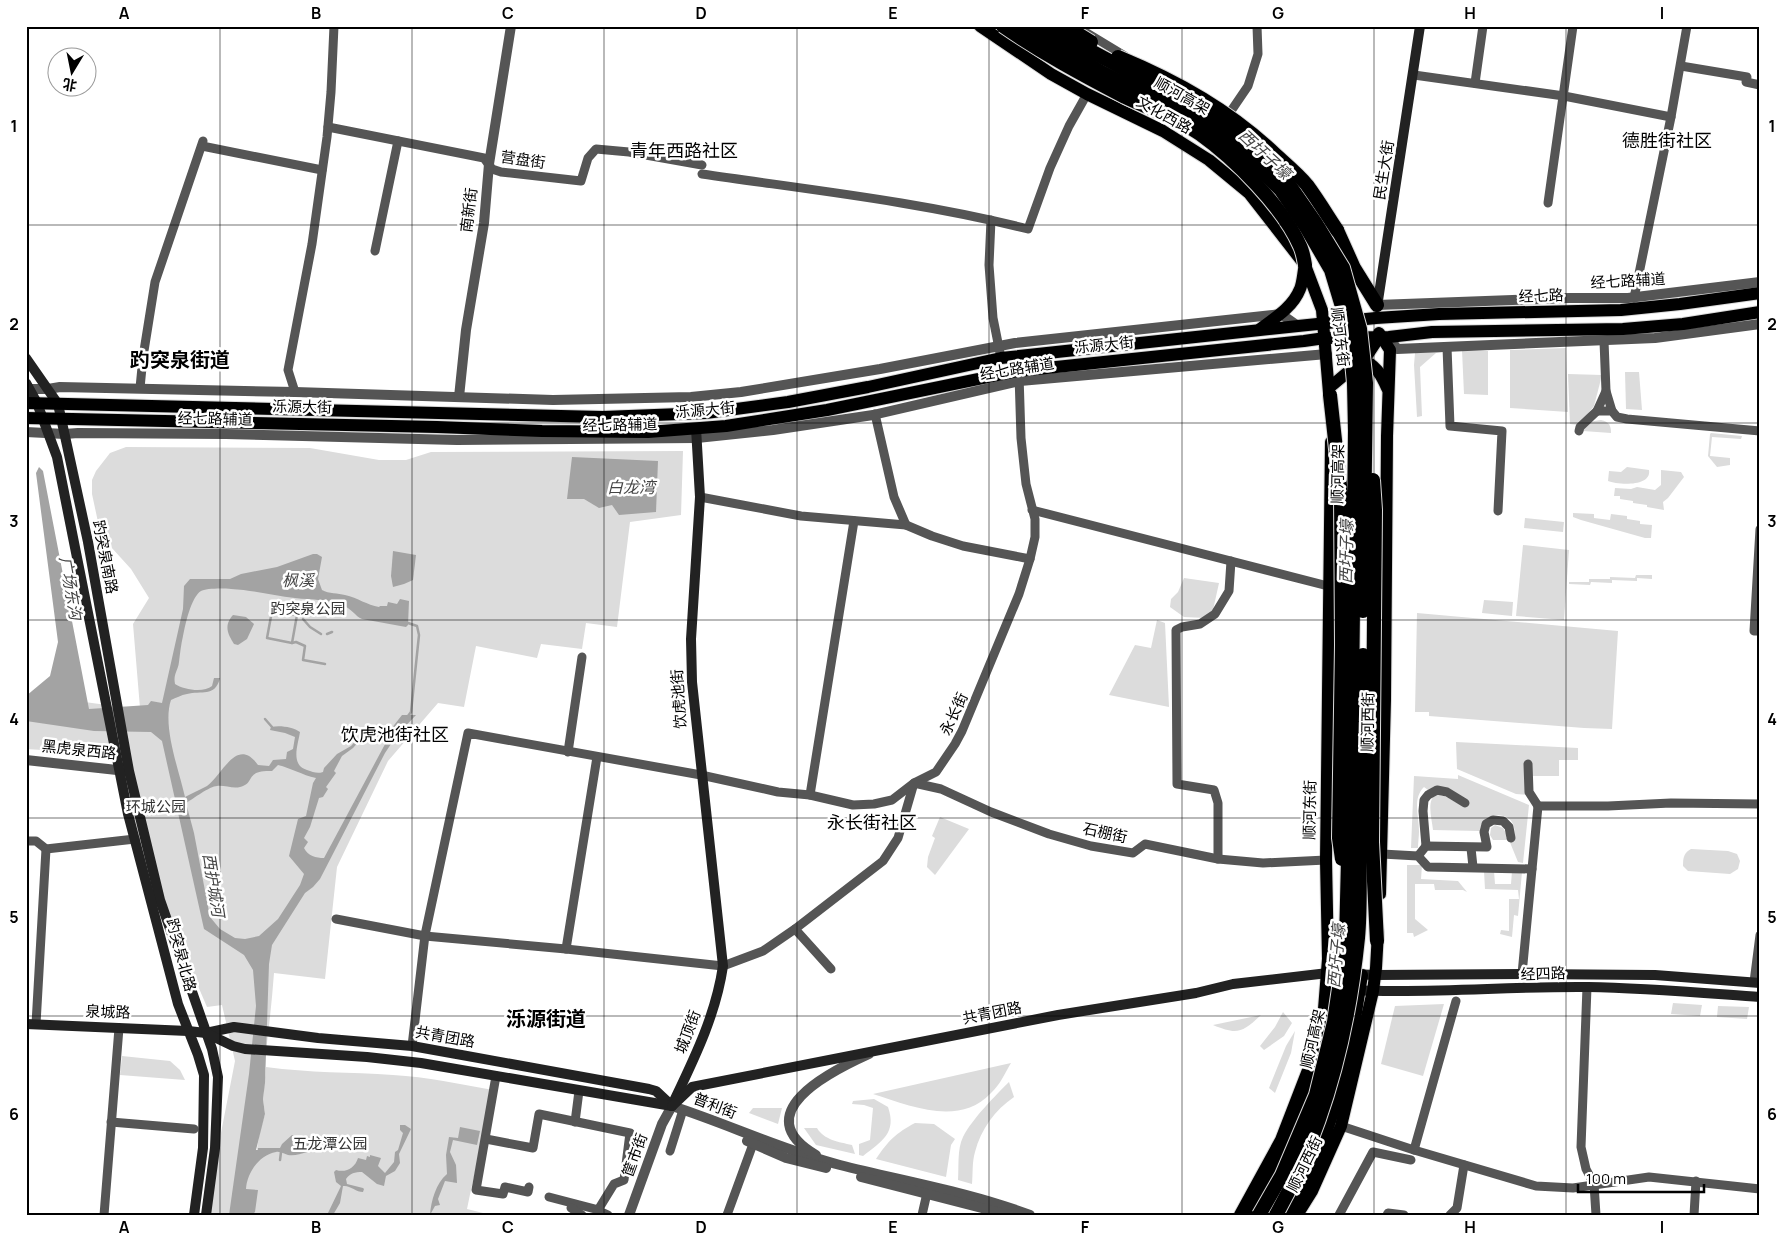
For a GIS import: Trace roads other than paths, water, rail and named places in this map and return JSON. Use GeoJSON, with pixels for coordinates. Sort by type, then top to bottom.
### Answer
{"type":"FeatureCollection","features":[{"type":"Feature","properties":{"kind":"highway"},"geometry":{"type":"LineString","coordinates":[[1003,26],[1065,65],[1199,133],[1223,153],[1269,199],[1289,226],[1301,248],[1305,265]]}},
{"type":"Feature","properties":{"kind":"highway","name":"顺河高架"},"geometry":{"type":"LineString","coordinates":[[1024,26],[1101,72],[1183,113],[1218,135],[1246,157],[1281,190],[1306,227],[1331,270],[1349,330],[1354,383],[1355,432],[1354,620],[1346,942],[1334,1022],[1316,1095],[1282,1175],[1259,1215]]}},
{"type":"Feature","properties":{"kind":"highway","name":"顺河高架"},"geometry":{"type":"LineString","coordinates":[[1044,26],[1190,104],[1226,125],[1257,150],[1290,186],[1343,268],[1360,329],[1366,383],[1359,936],[1345,1026],[1326,1099],[1315,1135],[1294,1182],[1276,1215]]}},
{"type":"Feature","properties":{"kind":"highway"},"geometry":{"type":"LineString","coordinates":[[1074,27],[1114,55],[1153,72],[1214,106],[1261,141],[1306,183],[1336,230],[1373,314]]}},
{"type":"Feature","properties":{"kind":"highway"},"geometry":{"type":"LineString","coordinates":[[1366,383],[1375,510],[1372,842],[1377,941]]}},
{"type":"Feature","properties":{"kind":"highway"},"geometry":{"type":"LineString","coordinates":[[1330,391],[1341,494],[1342,655],[1339,838],[1348,898]]}},
{"type":"Feature","properties":{"kind":"highway"},"geometry":{"type":"LineString","coordinates":[[1251,1215],[1275,1171],[1311,1087],[1321,1054],[1322,1034]]}},
{"type":"Feature","properties":{"kind":"highway"},"geometry":{"type":"LineString","coordinates":[[1286,1215],[1325,1134],[1353,1034]]}},
{"type":"Feature","properties":{"kind":"main road","name":"文化西路"},"geometry":{"type":"LineString","coordinates":[[980,26],[1051,74],[1087,94],[1162,130],[1209,160],[1249,193],[1305,265]]}},
{"type":"Feature","properties":{"kind":"main road","name":"民生大街"},"geometry":{"type":"LineString","coordinates":[[1373,314],[1414,74],[1420,26]]}},
{"type":"Feature","properties":{"kind":"main road"},"geometry":{"type":"LineString","coordinates":[[1258,330],[1281,314],[1292,302],[1300,288],[1305,265]]}},
{"type":"Feature","properties":{"kind":"main road","name":"顺河东街"},"geometry":{"type":"LineString","coordinates":[[1240,1215],[1281,1140],[1322,1034],[1326,988],[1333,973],[1326,860],[1330,391],[1325,338],[1329,322],[1322,310],[1305,265]]}},
{"type":"Feature","properties":{"kind":"main road","name":"经七路"},"geometry":{"type":"LineString","coordinates":[[1329,322],[1373,314],[1621,310],[1760,294]]}},
{"type":"Feature","properties":{"kind":"main road"},"geometry":{"type":"LineString","coordinates":[[1380,337],[1432,332],[1623,329],[1683,324],[1760,312]]}},
{"type":"Feature","properties":{"kind":"main road","name":"顺河西街"},"geometry":{"type":"LineString","coordinates":[[1298,1215],[1312,1191],[1341,1126],[1353,1034],[1356,990],[1375,975],[1382,854],[1390,350],[1380,337],[1373,314]]}},
{"type":"Feature","properties":{"kind":"main road","name":"泺源大街"},"geometry":{"type":"LineString","coordinates":[[32,403],[603,418],[682,414],[788,402],[868,387],[1000,352],[1258,330],[1329,322]]}},
{"type":"Feature","properties":{"kind":"main road","name":"顺河东街"},"geometry":{"type":"LineString","coordinates":[[1330,391],[1370,351],[1380,337]]}},
{"type":"Feature","properties":{"kind":"main road","name":"泺源大街"},"geometry":{"type":"LineString","coordinates":[[26,418],[696,433],[726,426],[1019,376],[1325,338],[1380,337]]}},
{"type":"Feature","properties":{"kind":"main road","name":"趵突泉南路"},"geometry":{"type":"LineString","coordinates":[[26,358],[58,404],[88,542],[112,704]]}},
{"type":"Feature","properties":{"kind":"main road"},"geometry":{"type":"LineString","coordinates":[[1361,360],[1367,361],[1374,366],[1382,376],[1389,393]]}},
{"type":"Feature","properties":{"kind":"main road"},"geometry":{"type":"LineString","coordinates":[[27,387],[32,403],[43,418]]}},
{"type":"Feature","properties":{"kind":"main road","name":"趵突泉南路"},"geometry":{"type":"LineString","coordinates":[[43,418],[57,457],[112,704],[124,770]]}},
{"type":"Feature","properties":{"kind":"main road","name":"饮虎池街"},"geometry":{"type":"LineString","coordinates":[[696,433],[700,497],[692,639],[692,682],[723,966]]}},
{"type":"Feature","properties":{"kind":"main road"},"geometry":{"type":"LineString","coordinates":[[1328,696],[1385,697]]}},
{"type":"Feature","properties":{"kind":"main road","name":"趵突泉北路"},"geometry":{"type":"LineString","coordinates":[[124,770],[135,839],[178,1004],[204,1075],[203,1148],[194,1215]]}},
{"type":"Feature","properties":{"kind":"main road","name":"趵突泉北路"},"geometry":{"type":"LineString","coordinates":[[124,770],[160,900],[212,1049],[218,1077],[215,1148],[206,1215]]}},
{"type":"Feature","properties":{"kind":"main road","name":"城顶街"},"geometry":{"type":"LineString","coordinates":[[672,1106],[700,1046],[719,990],[723,966]]}},
{"type":"Feature","properties":{"kind":"main road","name":"共青团路"},"geometry":{"type":"LineString","coordinates":[[672,1106],[692,1087],[1058,1015],[1196,993],[1233,984],[1333,973]]}},
{"type":"Feature","properties":{"kind":"main road","name":"经四路"},"geometry":{"type":"LineString","coordinates":[[1333,973],[1375,975],[1522,974],[1655,976],[1757,982]]}},
{"type":"Feature","properties":{"kind":"main road","name":"顺河西街"},"geometry":{"type":"LineString","coordinates":[[1341,1126],[1356,990],[1360,974]]}},
{"type":"Feature","properties":{"kind":"main road","name":"经四路"},"geometry":{"type":"LineString","coordinates":[[1326,988],[1451,991],[1587,987],[1760,997]]}},
{"type":"Feature","properties":{"kind":"main road","name":"泉城路"},"geometry":{"type":"LineString","coordinates":[[31,1024],[188,1030]]}},
{"type":"Feature","properties":{"kind":"main road","name":"共青团路"},"geometry":{"type":"LineString","coordinates":[[206,1033],[234,1027],[346,1041],[412,1046],[649,1089],[656,1091],[672,1106]]}},
{"type":"Feature","properties":{"kind":"main road","name":"共青团路"},"geometry":{"type":"LineString","coordinates":[[188,1030],[206,1033],[233,1046],[245,1049],[408,1062],[672,1106]]}},
{"type":"Feature","properties":{"kind":"street"},"geometry":{"type":"LineString","coordinates":[[295,392],[288,370],[312,244],[328,127],[334,26]]}},
{"type":"Feature","properties":{"kind":"street","name":"南新街"},"geometry":{"type":"LineString","coordinates":[[459,397],[466,330],[484,223],[489,164],[511,26]]}},
{"type":"Feature","properties":{"kind":"street"},"geometry":{"type":"LineString","coordinates":[[1231,111],[1248,86],[1258,54],[1257,26]]}},
{"type":"Feature","properties":{"kind":"street"},"geometry":{"type":"LineString","coordinates":[[1475,83],[1483,26]]}},
{"type":"Feature","properties":{"kind":"street"},"geometry":{"type":"LineString","coordinates":[[1548,203],[1573,26]]}},
{"type":"Feature","properties":{"kind":"street"},"geometry":{"type":"LineString","coordinates":[[1634,298],[1681,66],[1687,26]]}},
{"type":"Feature","properties":{"kind":"street"},"geometry":{"type":"LineString","coordinates":[[1051,74],[1074,27],[1231,111],[1275,146]]}},
{"type":"Feature","properties":{"kind":"street"},"geometry":{"type":"LineString","coordinates":[[1681,66],[1747,77],[1746,82],[1760,85]]}},
{"type":"Feature","properties":{"kind":"street"},"geometry":{"type":"LineString","coordinates":[[1414,74],[1564,96],[1671,117]]}},
{"type":"Feature","properties":{"kind":"street"},"geometry":{"type":"LineString","coordinates":[[1000,352],[993,318],[989,265],[991,220],[1028,229],[1050,168],[1069,126],[1087,94]]}},
{"type":"Feature","properties":{"kind":"street","name":"营盘街"},"geometry":{"type":"LineString","coordinates":[[328,127],[484,158],[492,169],[501,172],[581,181],[588,158],[596,149],[629,152],[702,169],[991,220]]}},
{"type":"Feature","properties":{"kind":"street"},"geometry":{"type":"LineString","coordinates":[[376,251],[398,141]]}},
{"type":"Feature","properties":{"kind":"street"},"geometry":{"type":"LineString","coordinates":[[140,388],[155,282],[202,143],[322,170]]}},
{"type":"Feature","properties":{"kind":"street","name":"经七路辅道"},"geometry":{"type":"LineString","coordinates":[[1373,314],[1569,298],[1634,298],[1760,282]]}},
{"type":"Feature","properties":{"kind":"street"},"geometry":{"type":"LineString","coordinates":[[1281,314],[1298,326]]}},
{"type":"Feature","properties":{"kind":"street","name":"经七路辅道"},"geometry":{"type":"LineString","coordinates":[[27,387],[48,389],[60,387],[140,388],[553,400],[653,399],[705,396],[1000,352],[1014,343],[1281,314]]}},
{"type":"Feature","properties":{"kind":"street"},"geometry":{"type":"LineString","coordinates":[[1380,337],[1397,349],[1655,338],[1760,324]]}},
{"type":"Feature","properties":{"kind":"street"},"geometry":{"type":"LineString","coordinates":[[1604,341],[1606,392],[1612,411],[1618,417],[1760,431]]}},
{"type":"Feature","properties":{"kind":"street"},"geometry":{"type":"LineString","coordinates":[[1447,347],[1450,426],[1502,431],[1498,511]]}},
{"type":"Feature","properties":{"kind":"street","name":"经七路辅道"},"geometry":{"type":"LineString","coordinates":[[26,432],[48,434],[226,434],[467,440],[773,430],[875,414],[1019,376],[1327,354]]}},
{"type":"Feature","properties":{"kind":"street","name":"永长街"},"geometry":{"type":"LineString","coordinates":[[425,936],[468,733],[701,774],[778,792],[810,795],[853,805],[874,804],[892,800],[914,783],[936,772],[955,744],[976,700],[1019,594],[1035,537],[1035,519],[1026,484],[1021,438],[1019,376]]}},
{"type":"Feature","properties":{"kind":"street"},"geometry":{"type":"LineString","coordinates":[[1579,431],[1580,427],[1597,411],[1606,392]]}},
{"type":"Feature","properties":{"kind":"street"},"geometry":{"type":"LineString","coordinates":[[1597,411],[1612,411]]}},
{"type":"Feature","properties":{"kind":"street"},"geometry":{"type":"LineString","coordinates":[[875,414],[894,497],[906,526]]}},
{"type":"Feature","properties":{"kind":"street"},"geometry":{"type":"LineString","coordinates":[[700,497],[800,516],[906,526],[963,546],[1030,558]]}},
{"type":"Feature","properties":{"kind":"street"},"geometry":{"type":"LineString","coordinates":[[1032,510],[1328,586]]}},
{"type":"Feature","properties":{"kind":"street"},"geometry":{"type":"LineString","coordinates":[[810,795],[854,521]]}},
{"type":"Feature","properties":{"kind":"street"},"geometry":{"type":"LineString","coordinates":[[1757,629],[1760,529]]}},
{"type":"Feature","properties":{"kind":"street"},"geometry":{"type":"LineString","coordinates":[[1218,859],[1218,803],[1214,790],[1177,784],[1176,630],[1200,624],[1215,614],[1229,591],[1231,561]]}},
{"type":"Feature","properties":{"kind":"street"},"geometry":{"type":"LineString","coordinates":[[568,752],[582,657]]}},
{"type":"Feature","properties":{"kind":"street"},"geometry":{"type":"LineString","coordinates":[[566,948],[597,757]]}},
{"type":"Feature","properties":{"kind":"street","name":"黑虎泉西路"},"geometry":{"type":"LineString","coordinates":[[26,760],[124,770]]}},
{"type":"Feature","properties":{"kind":"street"},"geometry":{"type":"LineString","coordinates":[[1522,974],[1538,806],[1529,792],[1528,764]]}},
{"type":"Feature","properties":{"kind":"street"},"geometry":{"type":"LineString","coordinates":[[336,919],[425,936],[566,948],[723,966],[762,951],[795,929],[882,861],[898,838],[914,783]]}},
{"type":"Feature","properties":{"kind":"street","name":"石棚街"},"geometry":{"type":"LineString","coordinates":[[914,783],[941,789],[991,812],[1049,834],[1091,846],[1133,853],[1145,844],[1218,859],[1263,863],[1326,860]]}},
{"type":"Feature","properties":{"kind":"street"},"geometry":{"type":"LineString","coordinates":[[1418,856],[1426,846],[1423,811],[1424,800],[1428,795],[1436,790],[1447,792],[1465,803]]}},
{"type":"Feature","properties":{"kind":"street"},"geometry":{"type":"LineString","coordinates":[[1538,806],[1608,806],[1671,803],[1760,804]]}},
{"type":"Feature","properties":{"kind":"street"},"geometry":{"type":"LineString","coordinates":[[1426,846],[1487,847],[1484,832],[1486,824],[1493,820],[1502,821],[1510,827],[1511,838]]}},
{"type":"Feature","properties":{"kind":"street"},"geometry":{"type":"LineString","coordinates":[[26,841],[36,841],[46,849],[135,839]]}},
{"type":"Feature","properties":{"kind":"street"},"geometry":{"type":"LineString","coordinates":[[1471,848],[1473,867]]}},
{"type":"Feature","properties":{"kind":"street"},"geometry":{"type":"LineString","coordinates":[[31,1024],[46,849]]}},
{"type":"Feature","properties":{"kind":"street"},"geometry":{"type":"LineString","coordinates":[[1382,854],[1418,856],[1428,867],[1532,868]]}},
{"type":"Feature","properties":{"kind":"street"},"geometry":{"type":"LineString","coordinates":[[795,929],[831,968]]}},
{"type":"Feature","properties":{"kind":"street"},"geometry":{"type":"LineString","coordinates":[[1757,982],[1760,935]]}},
{"type":"Feature","properties":{"kind":"street"},"geometry":{"type":"LineString","coordinates":[[412,1046],[425,936]]}},
{"type":"Feature","properties":{"kind":"street"},"geometry":{"type":"LineString","coordinates":[[1587,987],[1581,1147],[1586,1169],[1594,1184],[1596,1215]]}},
{"type":"Feature","properties":{"kind":"street"},"geometry":{"type":"LineString","coordinates":[[1414,1150],[1456,1001]]}},
{"type":"Feature","properties":{"kind":"street"},"geometry":{"type":"LineString","coordinates":[[104,1215],[119,1028]]}},
{"type":"Feature","properties":{"kind":"street"},"geometry":{"type":"LineString","coordinates":[[840,1165],[814,1155],[800,1145],[791,1135],[787,1123],[796,1101],[824,1078],[842,1066],[877,1051]]}},
{"type":"Feature","properties":{"kind":"street"},"geometry":{"type":"LineString","coordinates":[[496,1076],[476,1190],[502,1194],[505,1186],[528,1192],[529,1187]]}},
{"type":"Feature","properties":{"kind":"street"},"geometry":{"type":"LineString","coordinates":[[575,1122],[579,1091]]}},
{"type":"Feature","properties":{"kind":"street","name":"普利街"},"geometry":{"type":"LineString","coordinates":[[672,1106],[682,1113],[786,1158],[927,1194],[978,1211],[1008,1215]]}},
{"type":"Feature","properties":{"kind":"street","name":"普利街"},"geometry":{"type":"LineString","coordinates":[[672,1106],[785,1148],[840,1165],[950,1191],[1012,1208],[1030,1215]]}},
{"type":"Feature","properties":{"kind":"street","name":"筐市街"},"geometry":{"type":"LineString","coordinates":[[628,1215],[662,1124],[672,1106]]}},
{"type":"Feature","properties":{"kind":"street"},"geometry":{"type":"LineString","coordinates":[[670,1151],[682,1113]]}},
{"type":"Feature","properties":{"kind":"street"},"geometry":{"type":"LineString","coordinates":[[486,1139],[533,1148],[539,1114],[630,1133],[624,1180],[614,1184],[598,1210]]}},
{"type":"Feature","properties":{"kind":"street"},"geometry":{"type":"LineString","coordinates":[[111,1122],[194,1128]]}},
{"type":"Feature","properties":{"kind":"street"},"geometry":{"type":"LineString","coordinates":[[1341,1126],[1536,1186],[1573,1188],[1649,1177],[1760,1189]]}},
{"type":"Feature","properties":{"kind":"street"},"geometry":{"type":"LineString","coordinates":[[727,1215],[753,1144]]}},
{"type":"Feature","properties":{"kind":"street"},"geometry":{"type":"LineString","coordinates":[[1339,1215],[1373,1152],[1411,1160]]}},
{"type":"Feature","properties":{"kind":"street"},"geometry":{"type":"LineString","coordinates":[[1450,1215],[1458,1208],[1464,1165]]}},
{"type":"Feature","properties":{"kind":"street"},"geometry":{"type":"LineString","coordinates":[[1694,1215],[1696,1181]]}},
{"type":"Feature","properties":{"kind":"street"},"geometry":{"type":"LineString","coordinates":[[922,1215],[927,1194]]}},
{"type":"Feature","properties":{"kind":"street"},"geometry":{"type":"LineString","coordinates":[[549,1196],[607,1214]]}},
{"type":"Feature","properties":{"kind":"street"},"geometry":{"type":"LineString","coordinates":[[570,1208],[582,1215]]}},
{"type":"Feature","properties":{"kind":"street"},"geometry":{"type":"LineString","coordinates":[[1387,1215],[1388,1213],[1404,1215]]}},
{"type":"Feature","properties":{"kind":"water","name":"白龙湾"},"geometry":{"type":"Polygon","coordinates":[[[572,457],[658,461],[656,512],[619,515],[612,505],[599,508],[584,499],[567,499],[572,457]]]}},
{"type":"Feature","properties":{"kind":"water","name":"枫溪"},"geometry":{"type":"Polygon","coordinates":[[[39,467],[43,471],[89,709],[148,705],[151,701],[162,703],[183,609],[184,586],[190,579],[230,579],[241,574],[277,567],[317,554],[322,557],[318,579],[322,590],[350,596],[379,607],[387,606],[388,602],[397,604],[400,599],[409,601],[408,625],[406,627],[362,619],[347,607],[332,602],[224,588],[211,589],[203,590],[197,594],[187,619],[175,684],[199,690],[212,686],[214,678],[220,678],[218,684],[211,691],[185,694],[171,700],[169,711],[170,735],[185,797],[207,786],[237,756],[243,754],[250,757],[258,765],[269,766],[273,760],[286,759],[287,752],[293,749],[295,737],[270,730],[271,727],[286,727],[300,732],[296,754],[298,764],[307,770],[319,773],[323,772],[324,768],[337,754],[351,746],[362,734],[391,729],[402,715],[416,715],[397,735],[385,753],[320,879],[305,893],[272,945],[269,964],[263,1099],[265,1114],[256,1150],[258,1148],[280,1148],[292,1135],[301,1137],[303,1135],[312,1138],[307,1152],[298,1155],[288,1155],[279,1152],[270,1154],[259,1161],[251,1171],[246,1189],[258,1190],[255,1212],[252,1215],[229,1215],[249,1074],[256,1006],[253,970],[244,955],[204,929],[162,741],[151,732],[94,731],[26,721],[26,696],[50,676],[58,642],[36,473],[39,467]],[[391,733],[362,738],[342,756],[334,771],[336,773],[326,787],[328,789],[323,797],[319,798],[310,827],[304,838],[308,842],[304,848],[310,855],[324,858],[391,733]],[[278,765],[272,771],[257,773],[245,785],[214,787],[186,803],[194,833],[210,917],[220,929],[235,938],[245,939],[259,936],[278,919],[300,885],[304,874],[289,856],[298,819],[306,816],[313,783],[316,778],[278,765]]]}},
{"type":"Feature","properties":{"kind":"water"},"geometry":{"type":"Polygon","coordinates":[[[393,551],[416,555],[413,580],[393,587],[391,576],[393,551]]]}},
{"type":"Feature","properties":{"kind":"water"},"geometry":{"type":"Polygon","coordinates":[[[233,615],[246,617],[254,624],[247,639],[238,645],[234,644],[228,629],[228,622],[233,615]]]}},
{"type":"Feature","properties":{"kind":"water"},"geometry":{"type":"Polygon","coordinates":[[[400,1125],[405,1125],[411,1129],[399,1154],[400,1163],[395,1171],[386,1176],[384,1186],[377,1184],[362,1172],[351,1174],[346,1179],[347,1184],[363,1188],[363,1192],[343,1186],[340,1203],[333,1215],[327,1215],[341,1186],[336,1182],[334,1172],[336,1170],[350,1169],[355,1165],[358,1158],[366,1160],[367,1156],[370,1157],[370,1155],[381,1158],[378,1166],[385,1173],[394,1162],[395,1152],[398,1150],[403,1133],[400,1130],[400,1125]]]}},
{"type":"Feature","properties":{"kind":"water"},"geometry":{"type":"Polygon","coordinates":[[[460,1127],[480,1131],[477,1145],[453,1140],[450,1152],[456,1165],[457,1183],[445,1181],[438,1199],[440,1205],[435,1206],[430,1215],[435,1193],[440,1182],[447,1174],[446,1155],[449,1137],[458,1138],[460,1127]]]}},
{"type":"Feature","properties":{"kind":"waterway"},"geometry":{"type":"LineString","coordinates":[[272,611],[297,615],[292,643],[267,638],[272,611]]}},
{"type":"Feature","properties":{"kind":"waterway"},"geometry":{"type":"LineString","coordinates":[[303,619],[310,627],[321,634]]}},
{"type":"Feature","properties":{"kind":"waterway"},"geometry":{"type":"LineString","coordinates":[[408,623],[417,626],[419,635],[411,712],[408,716]]}},
{"type":"Feature","properties":{"kind":"waterway"},"geometry":{"type":"LineString","coordinates":[[327,634],[332,632]]}},
{"type":"Feature","properties":{"kind":"waterway"},"geometry":{"type":"LineString","coordinates":[[292,643],[296,642],[305,646],[303,660],[325,664]]}},
{"type":"Feature","properties":{"kind":"waterway"},"geometry":{"type":"LineString","coordinates":[[265,719],[272,727]]}},
{"type":"Feature","properties":{"kind":"waterway"},"geometry":{"type":"LineString","coordinates":[[309,1146],[318,1149]]}},
{"type":"Feature","properties":{"kind":"waterway"},"geometry":{"type":"LineString","coordinates":[[280,1160],[281,1152]]}},
{"type":"Feature","properties":{"kind":"district","name":"德胜街社区"},"geometry":{"type":"Point","coordinates":[1667,141]}},
{"type":"Feature","properties":{"kind":"district","name":"青年西路社区"},"geometry":{"type":"Point","coordinates":[684,151]}},
{"type":"Feature","properties":{"kind":"district","name":"趵突泉街道"},"geometry":{"type":"Point","coordinates":[180,360]}},
{"type":"Feature","properties":{"kind":"district","name":"饮虎池街社区"},"geometry":{"type":"Point","coordinates":[395,735]}},
{"type":"Feature","properties":{"kind":"district","name":"永长街社区"},"geometry":{"type":"Point","coordinates":[872,823]}},
{"type":"Feature","properties":{"kind":"district","name":"泺源街道"},"geometry":{"type":"Point","coordinates":[546,1019]}},
{"type":"Feature","properties":{"kind":"water label","name":"西圩子壕"},"geometry":{"type":"Point","coordinates":[1265,154]}},
{"type":"Feature","properties":{"kind":"water label","name":"西圩子壕"},"geometry":{"type":"Point","coordinates":[1346,552]}},
{"type":"Feature","properties":{"kind":"water label","name":"广场东沟"},"geometry":{"type":"Point","coordinates":[71,588]}},
{"type":"Feature","properties":{"kind":"water label","name":"西护城河"},"geometry":{"type":"Point","coordinates":[214,885]}},
{"type":"Feature","properties":{"kind":"water label","name":"西圩子壕"},"geometry":{"type":"Point","coordinates":[1336,956]}},
{"type":"Feature","properties":{"kind":"park label","name":"趵突泉公园"},"geometry":{"type":"Point","coordinates":[308,609]}},
{"type":"Feature","properties":{"kind":"park label","name":"环城公园"},"geometry":{"type":"Point","coordinates":[156,807]}},
{"type":"Feature","properties":{"kind":"park label","name":"五龙潭公园"},"geometry":{"type":"Point","coordinates":[330,1144]}}]}
